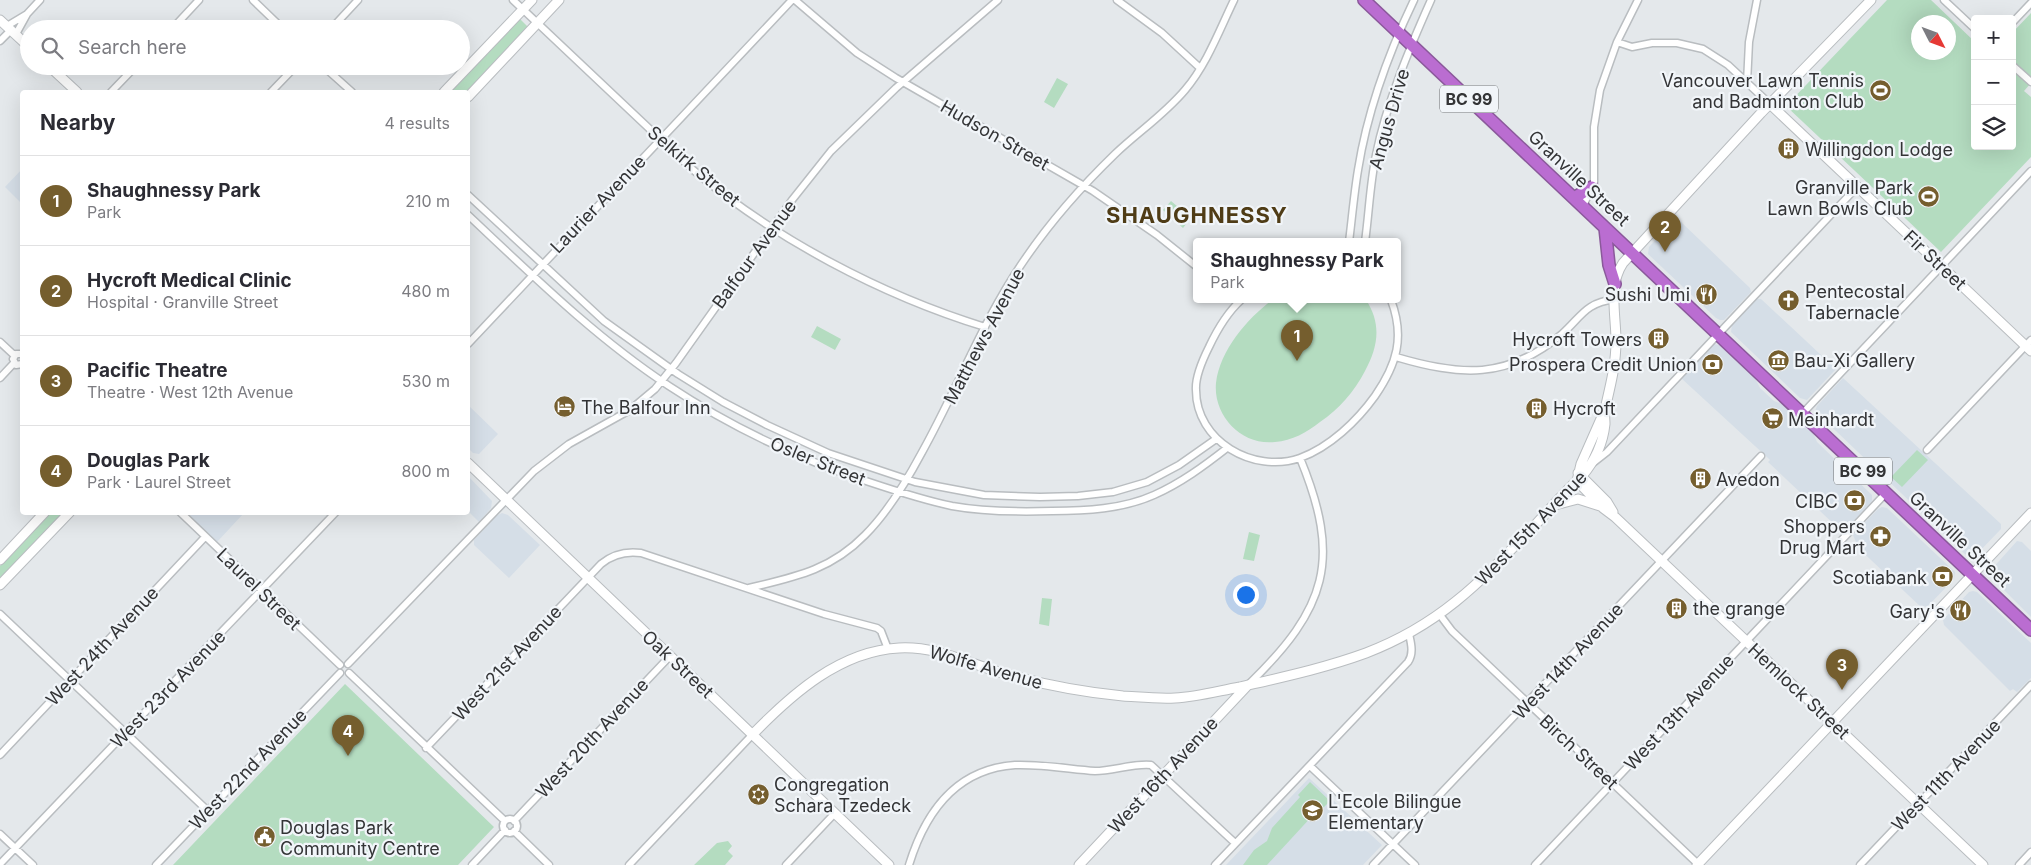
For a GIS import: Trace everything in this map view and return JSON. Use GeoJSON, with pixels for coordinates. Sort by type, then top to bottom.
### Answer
{"type":"FeatureCollection","features":[{"type":"Feature","properties":{"kind":"highway","name":"Granville Street"},"geometry":{"type":"LineString","coordinates":[[1364,0],[2031,630]]}},
{"type":"Feature","properties":{"kind":"highway"},"geometry":{"type":"LineString","coordinates":[[1578,202],[1592,187]]}},
{"type":"Feature","properties":{"kind":"highway"},"geometry":{"type":"LineString","coordinates":[[1605,228],[1609,265],[1615,284]]}},
{"type":"Feature","properties":{"kind":"street"},"geometry":{"type":"LineString","coordinates":[[8,28],[27,14],[40,0]]}},
{"type":"Feature","properties":{"kind":"street"},"geometry":{"type":"LineString","coordinates":[[180,20],[199,0]]}},
{"type":"Feature","properties":{"kind":"street"},"geometry":{"type":"LineString","coordinates":[[253,0],[274,20]]}},
{"type":"Feature","properties":{"kind":"street"},"geometry":{"type":"LineString","coordinates":[[339,20],[358,0]]}},
{"type":"Feature","properties":{"kind":"street","name":"Selkirk Street"},"geometry":{"type":"LineString","coordinates":[[513,0],[660,139],[722,194],[824,258],[871,282],[923,306],[985,327]]}},
{"type":"Feature","properties":{"kind":"street"},"geometry":{"type":"LineString","coordinates":[[470,65],[532,0]]}},
{"type":"Feature","properties":{"kind":"street"},"geometry":{"type":"LineString","coordinates":[[470,95],[559,0]]}},
{"type":"Feature","properties":{"kind":"street","name":"Hudson Street"},"geometry":{"type":"LineString","coordinates":[[794,0],[857,53],[902,82],[1085,186],[1157,235],[1193,265]]}},
{"type":"Feature","properties":{"kind":"street","name":"Laurier Avenue"},"geometry":{"type":"LineString","coordinates":[[470,342],[532,274],[794,0]]}},
{"type":"Feature","properties":{"kind":"street","name":"Balfour Avenue"},"geometry":{"type":"LineString","coordinates":[[506,499],[545,461],[581,437],[630,410],[662,381],[773,227],[832,151],[902,82],[998,0]]}},
{"type":"Feature","properties":{"kind":"street"},"geometry":{"type":"LineString","coordinates":[[1117,0],[1162,33],[1200,68]]}},
{"type":"Feature","properties":{"kind":"street","name":"Matthews Avenue"},"geometry":{"type":"LineString","coordinates":[[749,588],[811,572],[843,555],[866,534],[907,479],[944,413],[985,327],[1025,259],[1085,186],[1116,153],[1165,111],[1186,89],[1211,50],[1234,0]]}},
{"type":"Feature","properties":{"kind":"street","name":"Angus Drive"},"geometry":{"type":"LineString","coordinates":[[1349,238],[1358,169],[1370,116],[1399,33],[1414,0]]}},
{"type":"Feature","properties":{"kind":"street","name":"Angus Drive"},"geometry":{"type":"LineString","coordinates":[[1366,238],[1376,154],[1390,106],[1412,44],[1431,0]]}},
{"type":"Feature","properties":{"kind":"street"},"geometry":{"type":"LineString","coordinates":[[1592,187],[1594,127],[1600,90],[1617,42],[1638,0]]}},
{"type":"Feature","properties":{"kind":"street"},"geometry":{"type":"LineString","coordinates":[[1747,83],[1749,42],[1757,0]]}},
{"type":"Feature","properties":{"kind":"street"},"geometry":{"type":"LineString","coordinates":[[1592,464],[1605,425],[1605,412],[1615,362],[1615,284],[1620,267],[1770,104],[1870,0]]}},
{"type":"Feature","properties":{"kind":"street"},"geometry":{"type":"LineString","coordinates":[[1944,0],[1971,25]]}},
{"type":"Feature","properties":{"kind":"street"},"geometry":{"type":"LineString","coordinates":[[2016,19],[2031,3]]}},
{"type":"Feature","properties":{"kind":"street"},"geometry":{"type":"LineString","coordinates":[[0,41],[8,28],[27,14]]}},
{"type":"Feature","properties":{"kind":"street"},"geometry":{"type":"LineString","coordinates":[[8,28],[20,39]]}},
{"type":"Feature","properties":{"kind":"street","name":"Fir Street"},"geometry":{"type":"LineString","coordinates":[[1617,42],[1632,47],[1652,43],[1677,43],[1703,50],[1728,65],[2029,346]]}},
{"type":"Feature","properties":{"kind":"street"},"geometry":{"type":"LineString","coordinates":[[2016,69],[2031,82]]}},
{"type":"Feature","properties":{"kind":"street"},"geometry":{"type":"LineString","coordinates":[[59,75],[75,90]]}},
{"type":"Feature","properties":{"kind":"street"},"geometry":{"type":"LineString","coordinates":[[113,90],[127,75]]}},
{"type":"Feature","properties":{"kind":"street"},"geometry":{"type":"LineString","coordinates":[[274,90],[288,75]]}},
{"type":"Feature","properties":{"kind":"street"},"geometry":{"type":"LineString","coordinates":[[333,75],[350,90]]}},
{"type":"Feature","properties":{"kind":"street"},"geometry":{"type":"LineString","coordinates":[[446,90],[460,75]]}},
{"type":"Feature","properties":{"kind":"street"},"geometry":{"type":"LineString","coordinates":[[1802,414],[2031,171]]}},
{"type":"Feature","properties":{"kind":"street","name":"West 15th Avenue"},"geometry":{"type":"LineString","coordinates":[[1408,634],[1440,615],[1491,571],[1555,505],[1579,477],[1607,452],[1857,187]]}},
{"type":"Feature","properties":{"kind":"street","name":"Osler Street"},"geometry":{"type":"LineString","coordinates":[[470,197],[604,321],[671,369],[723,402],[767,425],[828,453],[907,479],[934,487],[984,495],[1040,498],[1113,492],[1147,482],[1179,466],[1216,439]]}},
{"type":"Feature","properties":{"kind":"street","name":"Osler Street"},"geometry":{"type":"LineString","coordinates":[[470,217],[595,331],[662,381],[714,413],[759,437],[824,467],[898,493],[953,506],[982,510],[1080,511],[1114,507],[1153,496],[1188,477],[1227,448]]}},
{"type":"Feature","properties":{"kind":"street"},"geometry":{"type":"LineString","coordinates":[[1396,357],[1446,370],[1491,370],[1510,365],[1536,352],[1568,328],[1588,307],[1605,300],[1615,299]]}},
{"type":"Feature","properties":{"kind":"street"},"geometry":{"type":"LineString","coordinates":[[1235,303],[1214,335],[1203,360],[1195,388],[1197,405],[1206,426],[1216,439],[1227,448],[1243,457],[1261,461],[1286,461],[1300,458],[1338,436],[1365,410],[1382,384],[1396,357],[1399,336],[1397,315],[1392,303]]}},
{"type":"Feature","properties":{"kind":"street"},"geometry":{"type":"LineString","coordinates":[[0,342],[14,355]]}},
{"type":"Feature","properties":{"kind":"street"},"geometry":{"type":"LineString","coordinates":[[1927,450],[2029,346]]}},
{"type":"Feature","properties":{"kind":"street"},"geometry":{"type":"LineString","coordinates":[[14,355],[20,354]]}},
{"type":"Feature","properties":{"kind":"street"},"geometry":{"type":"LineString","coordinates":[[0,378],[14,363],[14,355]]}},
{"type":"Feature","properties":{"kind":"street"},"geometry":{"type":"LineString","coordinates":[[14,363],[20,365]]}},
{"type":"Feature","properties":{"kind":"street"},"geometry":{"type":"LineString","coordinates":[[1579,477],[1598,423],[1605,412]]}},
{"type":"Feature","properties":{"kind":"street","name":"West 14th Avenue"},"geometry":{"type":"LineString","coordinates":[[1373,865],[1528,704],[1761,456]]}},
{"type":"Feature","properties":{"kind":"street"},"geometry":{"type":"LineString","coordinates":[[1248,685],[1272,661],[1302,623],[1320,582],[1324,562],[1323,534],[1316,501],[1300,458]]}},
{"type":"Feature","properties":{"kind":"street","name":"Oak Street"},"geometry":{"type":"LineString","coordinates":[[470,465],[889,865]]}},
{"type":"Feature","properties":{"kind":"street","name":"Hemlock Street"},"geometry":{"type":"LineString","coordinates":[[1579,477],[1603,508],[1662,561],[1983,865]]}},
{"type":"Feature","properties":{"kind":"street","name":"Hemlock Street"},"geometry":{"type":"LineString","coordinates":[[1579,477],[1607,502],[1615,517]]}},
{"type":"Feature","properties":{"kind":"street","name":"West 13th Avenue"},"geometry":{"type":"LineString","coordinates":[[1535,865],[1886,493]]}},
{"type":"Feature","properties":{"kind":"street"},"geometry":{"type":"LineString","coordinates":[[349,673],[344,675],[340,673],[338,669],[340,665],[348,664],[506,499]]}},
{"type":"Feature","properties":{"kind":"street"},"geometry":{"type":"LineString","coordinates":[[1555,505],[1578,499],[1603,508]]}},
{"type":"Feature","properties":{"kind":"street"},"geometry":{"type":"LineString","coordinates":[[1698,865],[2031,513]]}},
{"type":"Feature","properties":{"kind":"street"},"geometry":{"type":"LineString","coordinates":[[0,560],[42,515]]}},
{"type":"Feature","properties":{"kind":"street"},"geometry":{"type":"LineString","coordinates":[[0,585],[67,515]]}},
{"type":"Feature","properties":{"kind":"street","name":"Laurel Street"},"geometry":{"type":"LineString","coordinates":[[183,515],[340,665]]}},
{"type":"Feature","properties":{"kind":"street","name":"West 23rd Avenue"},"geometry":{"type":"LineString","coordinates":[[0,864],[333,515]]}},
{"type":"Feature","properties":{"kind":"street","name":"West 24th Avenue"},"geometry":{"type":"LineString","coordinates":[[0,754],[205,537]]}},
{"type":"Feature","properties":{"kind":"street"},"geometry":{"type":"LineString","coordinates":[[588,578],[608,559],[630,552],[642,553],[824,614],[877,628],[881,631],[888,649]]}},
{"type":"Feature","properties":{"kind":"street","name":"West 21st Avenue"},"geometry":{"type":"LineString","coordinates":[[426,748],[588,578]]}},
{"type":"Feature","properties":{"kind":"street"},"geometry":{"type":"LineString","coordinates":[[0,614],[208,811]]}},
{"type":"Feature","properties":{"kind":"street","name":"Birch Street"},"geometry":{"type":"LineString","coordinates":[[1440,615],[1450,629],[1698,865]]}},
{"type":"Feature","properties":{"kind":"street"},"geometry":{"type":"LineString","coordinates":[[1215,865],[1408,662],[1412,656],[1412,649],[1408,634]]}},
{"type":"Feature","properties":{"kind":"street","name":"Wolfe Avenue"},"geometry":{"type":"LineString","coordinates":[[753,734],[787,701],[821,676],[860,657],[888,649],[916,648],[935,651],[1040,683],[1076,690],[1125,696],[1182,697],[1248,685],[1318,668],[1369,652],[1408,634]]}},
{"type":"Feature","properties":{"kind":"street","name":"West 20th Avenue"},"geometry":{"type":"LineString","coordinates":[[514,821],[670,656]]}},
{"type":"Feature","properties":{"kind":"street"},"geometry":{"type":"LineString","coordinates":[[348,664],[350,668],[349,673]]}},
{"type":"Feature","properties":{"kind":"street","name":"West 22nd Avenue"},"geometry":{"type":"LineString","coordinates":[[156,865],[340,673]]}},
{"type":"Feature","properties":{"kind":"street"},"geometry":{"type":"LineString","coordinates":[[349,673],[505,821]]}},
{"type":"Feature","properties":{"kind":"street","name":"West 16th Avenue"},"geometry":{"type":"LineString","coordinates":[[1079,865],[1248,685]]}},
{"type":"Feature","properties":{"kind":"street","name":"West 11th Avenue"},"geometry":{"type":"LineString","coordinates":[[1860,865],[2031,685]]}},
{"type":"Feature","properties":{"kind":"street"},"geometry":{"type":"LineString","coordinates":[[629,865],[753,734]]}},
{"type":"Feature","properties":{"kind":"street"},"geometry":{"type":"LineString","coordinates":[[909,865],[921,832],[936,807],[948,794],[966,781],[996,768],[1016,765],[1109,771],[1148,764],[1163,775],[1235,843]]}},
{"type":"Feature","properties":{"kind":"street"},"geometry":{"type":"LineString","coordinates":[[1310,766],[1415,865]]}},
{"type":"Feature","properties":{"kind":"street"},"geometry":{"type":"LineString","coordinates":[[786,865],[835,813]]}},
{"type":"Feature","properties":{"kind":"street"},"geometry":{"type":"LineString","coordinates":[[505,821],[509,819],[514,821],[516,826],[514,831]]}},
{"type":"Feature","properties":{"kind":"street"},"geometry":{"type":"LineString","coordinates":[[505,821],[503,826],[505,830]]}},
{"type":"Feature","properties":{"kind":"street"},"geometry":{"type":"LineString","coordinates":[[505,830],[514,831],[549,865]]}},
{"type":"Feature","properties":{"kind":"street"},"geometry":{"type":"LineString","coordinates":[[472,865],[505,830]]}},
{"type":"Feature","properties":{"kind":"street"},"geometry":{"type":"LineString","coordinates":[[0,834],[33,865]]}},
{"type":"Feature","properties":{"kind":"street"},"geometry":{"type":"LineString","coordinates":[[2019,865],[2031,852]]}},
{"type":"Feature","properties":{"kind":"shaded area"},"geometry":{"type":"Polygon","coordinates":[[[20,171],[20,202],[5,187],[20,171]]]}},
{"type":"Feature","properties":{"kind":"shaded area"},"geometry":{"type":"Polygon","coordinates":[[[1675,220],[1680,221],[1750,288],[1751,292],[1724,320],[1716,318],[1648,254],[1649,247],[1675,220]]]}},
{"type":"Feature","properties":{"kind":"shaded area"},"geometry":{"type":"Polygon","coordinates":[[[1757,299],[1761,299],[1836,369],[1807,400],[1800,398],[1731,332],[1732,325],[1757,299]]]}},
{"type":"Feature","properties":{"kind":"shaded area"},"geometry":{"type":"Polygon","coordinates":[[[1714,344],[1719,345],[1755,378],[1760,388],[1774,401],[1782,404],[1813,433],[1817,442],[1872,495],[1872,501],[1847,528],[1840,526],[1838,528],[1768,462],[1770,460],[1768,458],[1681,378],[1714,344]]]}},
{"type":"Feature","properties":{"kind":"shaded area"},"geometry":{"type":"Polygon","coordinates":[[[1843,378],[2001,524],[2001,529],[1975,556],[1971,558],[1966,555],[1815,411],[1817,406],[1843,378]]]}},
{"type":"Feature","properties":{"kind":"shaded area"},"geometry":{"type":"Polygon","coordinates":[[[470,407],[498,434],[479,454],[473,453],[470,450],[470,407]]]}},
{"type":"Feature","properties":{"kind":"shaded area"},"geometry":{"type":"Polygon","coordinates":[[[470,478],[492,501],[491,508],[479,522],[470,513],[470,478]]]}},
{"type":"Feature","properties":{"kind":"shaded area"},"geometry":{"type":"Polygon","coordinates":[[[1882,507],[1887,508],[1955,572],[1954,579],[1927,607],[1924,606],[1922,608],[1854,544],[1856,542],[1853,535],[1882,507]]]}},
{"type":"Feature","properties":{"kind":"shaded area"},"geometry":{"type":"Polygon","coordinates":[[[502,513],[508,515],[540,545],[509,578],[474,545],[474,540],[496,516],[502,513]]]}},
{"type":"Feature","properties":{"kind":"shaded area"},"geometry":{"type":"Polygon","coordinates":[[[188,515],[242,515],[217,542],[188,515]]]}},
{"type":"Feature","properties":{"kind":"shaded area"},"geometry":{"type":"Polygon","coordinates":[[[2017,541],[2022,542],[2031,551],[2031,617],[1989,575],[1991,570],[2017,541]]]}},
{"type":"Feature","properties":{"kind":"shaded area"},"geometry":{"type":"Polygon","coordinates":[[[1969,592],[1977,592],[2031,643],[2031,678],[2017,692],[2013,689],[2010,691],[1944,625],[1943,620],[1969,592]]]}},
{"type":"Feature","properties":{"kind":"shaded area","name":"L'Ecole Bilingue Elementary"},"geometry":{"type":"Polygon","coordinates":[[[1309,778],[1382,845],[1363,865],[1226,865],[1309,778]]]}},
{"type":"Feature","properties":{"kind":"green space"},"geometry":{"type":"Polygon","coordinates":[[[1887,0],[1931,0],[1947,15],[1911,15],[1911,60],[1956,60],[1956,24],[1971,38],[1971,150],[2016,150],[2016,29],[2031,13],[2031,83],[2024,91],[2031,97],[2031,157],[1941,252],[1786,106],[1887,0]]]}},
{"type":"Feature","properties":{"kind":"green space"},"geometry":{"type":"Polygon","coordinates":[[[520,19],[528,27],[469,90],[452,90],[466,75],[470,75],[470,71],[520,19]]]}},
{"type":"Feature","properties":{"kind":"green space"},"geometry":{"type":"Polygon","coordinates":[[[1057,78],[1068,84],[1054,108],[1044,102],[1057,78]]]}},
{"type":"Feature","properties":{"kind":"green space"},"geometry":{"type":"Polygon","coordinates":[[[1171,201],[1191,218],[1183,228],[1163,210],[1171,201]]]}},
{"type":"Feature","properties":{"kind":"green space"},"geometry":{"type":"Polygon","coordinates":[[[1269,303],[1368,303],[1376,327],[1373,353],[1361,379],[1346,399],[1334,412],[1310,429],[1293,438],[1275,442],[1263,442],[1241,434],[1225,417],[1219,407],[1216,395],[1219,371],[1229,347],[1244,326],[1269,303]]]}},
{"type":"Feature","properties":{"kind":"green space"},"geometry":{"type":"Polygon","coordinates":[[[817,326],[841,339],[835,350],[811,337],[817,326]]]}},
{"type":"Feature","properties":{"kind":"green space"},"geometry":{"type":"Polygon","coordinates":[[[1917,450],[1928,460],[1902,487],[1891,477],[1917,450]]]}},
{"type":"Feature","properties":{"kind":"green space"},"geometry":{"type":"Polygon","coordinates":[[[49,515],[63,515],[0,578],[0,566],[49,515]]]}},
{"type":"Feature","properties":{"kind":"green space"},"geometry":{"type":"Polygon","coordinates":[[[1249,532],[1260,535],[1254,561],[1243,559],[1249,532]]]}},
{"type":"Feature","properties":{"kind":"green space"},"geometry":{"type":"Polygon","coordinates":[[[1042,598],[1052,599],[1049,626],[1039,624],[1042,598]]]}},
{"type":"Feature","properties":{"kind":"green space"},"geometry":{"type":"Polygon","coordinates":[[[345,684],[494,827],[458,865],[173,865],[345,684]]]}},
{"type":"Feature","properties":{"kind":"green space"},"geometry":{"type":"Polygon","coordinates":[[[1310,782],[1330,801],[1318,813],[1314,814],[1267,865],[1243,865],[1254,850],[1267,841],[1272,828],[1300,797],[1298,795],[1310,782]]]}},
{"type":"Feature","properties":{"kind":"green space"},"geometry":{"type":"Polygon","coordinates":[[[728,841],[732,846],[728,851],[733,856],[725,865],[694,865],[717,843],[728,841]]]}},
{"type":"Feature","properties":{"kind":"place","name":"Vancouver Lawn Tennis and Badminton Club"},"geometry":{"type":"Point","coordinates":[1880,90]}},
{"type":"Feature","properties":{"kind":"place","name":"Willingdon Lodge"},"geometry":{"type":"Point","coordinates":[1789,149]}},
{"type":"Feature","properties":{"kind":"place","name":"Granville Park Lawn Bowls Club"},"geometry":{"type":"Point","coordinates":[1929,197]}},
{"type":"Feature","properties":{"kind":"place","name":"Hycroft Medical Clinic"},"geometry":{"type":"Point","coordinates":[1665,252]}},
{"type":"Feature","properties":{"kind":"place","name":"Sushi Umi"},"geometry":{"type":"Point","coordinates":[1706,294]}},
{"type":"Feature","properties":{"kind":"place","name":"Pentecostal Tabernacle"},"geometry":{"type":"Point","coordinates":[1789,301]}},
{"type":"Feature","properties":{"kind":"place","name":"Hycroft Towers"},"geometry":{"type":"Point","coordinates":[1658,339]}},
{"type":"Feature","properties":{"kind":"place","name":"Bau-Xi Gallery"},"geometry":{"type":"Point","coordinates":[1778,360]}},
{"type":"Feature","properties":{"kind":"place","name":"Shaughnessy Park"},"geometry":{"type":"Point","coordinates":[1297,361]}},
{"type":"Feature","properties":{"kind":"place","name":"Prospera Credit Union"},"geometry":{"type":"Point","coordinates":[1713,364]}},
{"type":"Feature","properties":{"kind":"place","name":"The Balfour Inn"},"geometry":{"type":"Point","coordinates":[565,407]}},
{"type":"Feature","properties":{"kind":"place","name":"Hycroft"},"geometry":{"type":"Point","coordinates":[1537,408]}},
{"type":"Feature","properties":{"kind":"place","name":"Meinhardt"},"geometry":{"type":"Point","coordinates":[1772,419]}},
{"type":"Feature","properties":{"kind":"place","name":"Avedon"},"geometry":{"type":"Point","coordinates":[1700,479]}},
{"type":"Feature","properties":{"kind":"place","name":"CIBC"},"geometry":{"type":"Point","coordinates":[1854,501]}},
{"type":"Feature","properties":{"kind":"place","name":"Shoppers Drug Mart"},"geometry":{"type":"Point","coordinates":[1881,536]}},
{"type":"Feature","properties":{"kind":"place","name":"Scotiabank"},"geometry":{"type":"Point","coordinates":[1943,577]}},
{"type":"Feature","properties":{"kind":"place","name":"the grange"},"geometry":{"type":"Point","coordinates":[1677,608]}},
{"type":"Feature","properties":{"kind":"place","name":"Gary's"},"geometry":{"type":"Point","coordinates":[1961,611]}},
{"type":"Feature","properties":{"kind":"place","name":"Pacific Theatre"},"geometry":{"type":"Point","coordinates":[1842,690]}},
{"type":"Feature","properties":{"kind":"place","name":"Douglas Park"},"geometry":{"type":"Point","coordinates":[348,756]}},
{"type":"Feature","properties":{"kind":"place","name":"Congregation Schara Tzedeck"},"geometry":{"type":"Point","coordinates":[758,794]}},
{"type":"Feature","properties":{"kind":"place","name":"L'Ecole Bilingue Elementary"},"geometry":{"type":"Point","coordinates":[1312,811]}},
{"type":"Feature","properties":{"kind":"place","name":"Douglas Park Community Centre"},"geometry":{"type":"Point","coordinates":[264,837]}},
{"type":"Feature","properties":{"kind":"district","name":"SHAUGHNESSY"},"geometry":{"type":"Point","coordinates":[1197,215]}}]}
